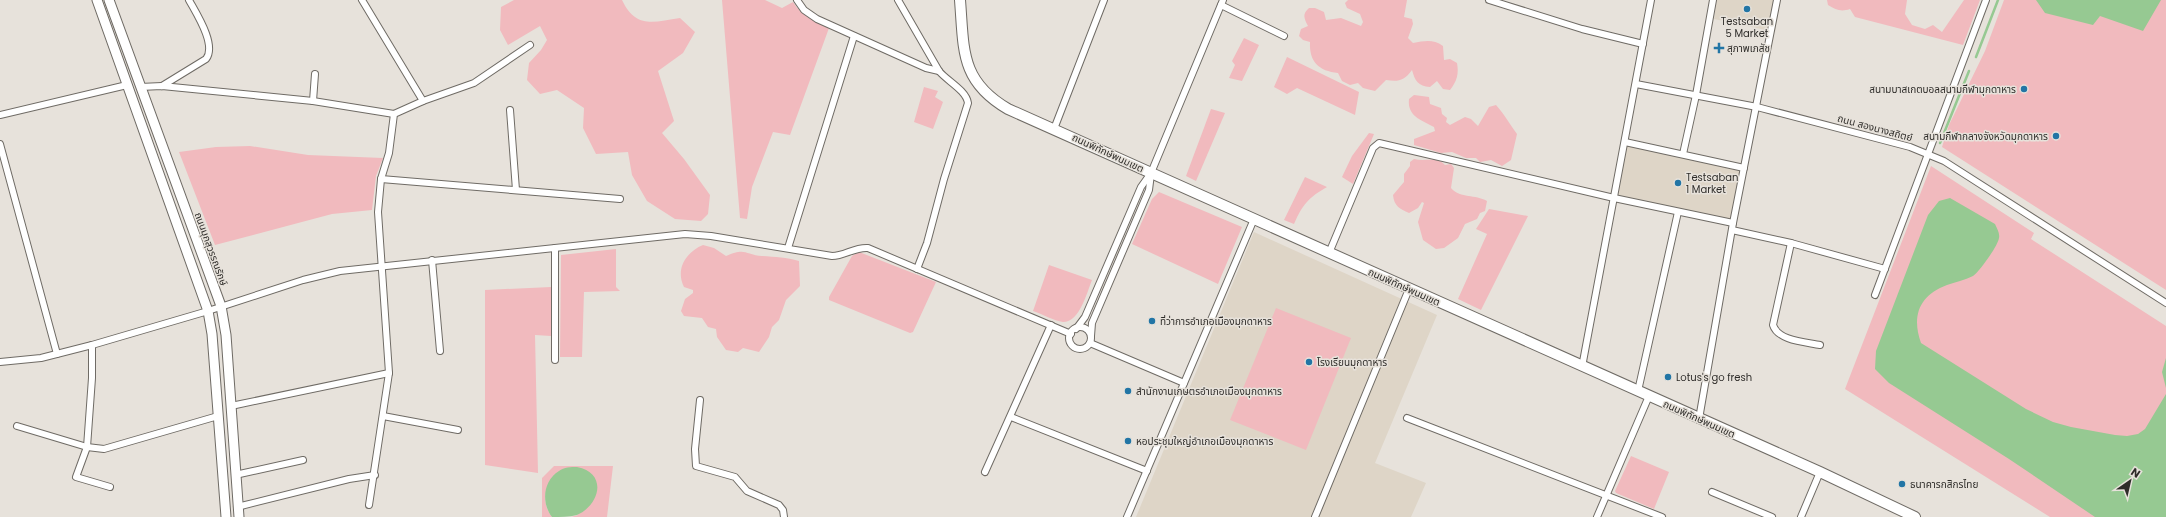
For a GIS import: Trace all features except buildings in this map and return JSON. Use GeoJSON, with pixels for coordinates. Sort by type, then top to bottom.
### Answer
{"type":"FeatureCollection","features":[{"type":"Feature","properties":{"kind":"main road"},"geometry":{"type":"LineString","coordinates":[[97,0],[208,311],[212,334],[226,517]]}},
{"type":"Feature","properties":{"kind":"main road","name":"ถนนมุกสุวรรณรักษ์"},"geometry":{"type":"LineString","coordinates":[[109,0],[221,306],[226,335],[239,517]]}},
{"type":"Feature","properties":{"kind":"main road","name":"ถนนพิทักษ์พนมเขต"},"geometry":{"type":"LineString","coordinates":[[960,0],[966,60],[976,82],[994,101],[1582,367],[1820,472],[1915,517]]}},
{"type":"Feature","properties":{"kind":"main road"},"geometry":{"type":"LineString","coordinates":[[138,115],[149,111]]}},
{"type":"Feature","properties":{"kind":"street"},"geometry":{"type":"LineString","coordinates":[[162,86],[206,58],[210,53],[209,42],[189,0]]}},
{"type":"Feature","properties":{"kind":"street"},"geometry":{"type":"LineString","coordinates":[[362,0],[423,101]]}},
{"type":"Feature","properties":{"kind":"street"},"geometry":{"type":"LineString","coordinates":[[797,0],[810,15],[926,68],[938,71]]}},
{"type":"Feature","properties":{"kind":"street"},"geometry":{"type":"LineString","coordinates":[[898,0],[938,71],[965,95],[968,103],[944,178],[927,243],[917,269]]}},
{"type":"Feature","properties":{"kind":"street"},"geometry":{"type":"LineString","coordinates":[[1054,129],[1104,0]]}},
{"type":"Feature","properties":{"kind":"street"},"geometry":{"type":"LineString","coordinates":[[1489,0],[1582,29],[1643,44]]}},
{"type":"Feature","properties":{"kind":"street"},"geometry":{"type":"LineString","coordinates":[[1582,367],[1651,0]]}},
{"type":"Feature","properties":{"kind":"street"},"geometry":{"type":"LineString","coordinates":[[1683,154],[1696,95],[1713,0]]}},
{"type":"Feature","properties":{"kind":"street"},"geometry":{"type":"LineString","coordinates":[[1699,419],[1733,227],[1776,0]]}},
{"type":"Feature","properties":{"kind":"street"},"geometry":{"type":"LineString","coordinates":[[1875,295],[1986,0]]}},
{"type":"Feature","properties":{"kind":"street"},"geometry":{"type":"LineString","coordinates":[[1151,173],[1149,190],[1092,323],[1090,343],[1086,348],[1076,348],[1071,343],[1071,334],[1085,317],[1141,187],[1151,173],[1222,2],[1284,36]]}},
{"type":"Feature","properties":{"kind":"street"},"geometry":{"type":"LineString","coordinates":[[788,248],[854,36]]}},
{"type":"Feature","properties":{"kind":"street"},"geometry":{"type":"LineString","coordinates":[[140,87],[162,86],[313,101],[394,114],[423,101],[474,83],[530,45]]}},
{"type":"Feature","properties":{"kind":"street"},"geometry":{"type":"LineString","coordinates":[[313,101],[315,74]]}},
{"type":"Feature","properties":{"kind":"street","name":"ถนน สองนางสถิตย์"},"geometry":{"type":"LineString","coordinates":[[1636,84],[1756,107],[1910,147],[1928,154],[1944,161],[2166,303]]}},
{"type":"Feature","properties":{"kind":"street"},"geometry":{"type":"LineString","coordinates":[[0,114],[127,85]]}},
{"type":"Feature","properties":{"kind":"street"},"geometry":{"type":"LineString","coordinates":[[510,110],[516,190]]}},
{"type":"Feature","properties":{"kind":"street"},"geometry":{"type":"LineString","coordinates":[[369,505],[389,373],[383,265],[378,212],[381,180],[388,153],[394,114]]}},
{"type":"Feature","properties":{"kind":"street"},"geometry":{"type":"LineString","coordinates":[[1625,142],[1744,168]]}},
{"type":"Feature","properties":{"kind":"street"},"geometry":{"type":"LineString","coordinates":[[1329,253],[1376,143],[1678,212],[1885,269]]}},
{"type":"Feature","properties":{"kind":"street"},"geometry":{"type":"LineString","coordinates":[[0,144],[58,354]]}},
{"type":"Feature","properties":{"kind":"street"},"geometry":{"type":"LineString","coordinates":[[381,180],[620,199]]}},
{"type":"Feature","properties":{"kind":"street"},"geometry":{"type":"LineString","coordinates":[[1638,392],[1678,212]]}},
{"type":"Feature","properties":{"kind":"street"},"geometry":{"type":"LineString","coordinates":[[1127,517],[1254,219]]}},
{"type":"Feature","properties":{"kind":"street"},"geometry":{"type":"LineString","coordinates":[[0,362],[24,360],[58,354],[208,311],[303,280],[340,271],[383,265],[685,234],[711,236],[832,256],[840,256],[859,248],[868,248],[1071,334]]}},
{"type":"Feature","properties":{"kind":"street"},"geometry":{"type":"LineString","coordinates":[[1791,243],[1773,326],[1775,331],[1782,336],[1820,345]]}},
{"type":"Feature","properties":{"kind":"street"},"geometry":{"type":"LineString","coordinates":[[555,248],[555,360]]}},
{"type":"Feature","properties":{"kind":"street"},"geometry":{"type":"LineString","coordinates":[[432,260],[440,351]]}},
{"type":"Feature","properties":{"kind":"street"},"geometry":{"type":"LineString","coordinates":[[1315,517],[1409,289]]}},
{"type":"Feature","properties":{"kind":"street"},"geometry":{"type":"LineString","coordinates":[[985,472],[1051,325]]}},
{"type":"Feature","properties":{"kind":"street"},"geometry":{"type":"LineString","coordinates":[[1076,329],[1086,330],[1090,336]]}},
{"type":"Feature","properties":{"kind":"street"},"geometry":{"type":"LineString","coordinates":[[1090,343],[1184,383]]}},
{"type":"Feature","properties":{"kind":"street"},"geometry":{"type":"LineString","coordinates":[[92,344],[92,378],[87,447],[76,477],[110,487]]}},
{"type":"Feature","properties":{"kind":"street"},"geometry":{"type":"LineString","coordinates":[[231,406],[389,373]]}},
{"type":"Feature","properties":{"kind":"street"},"geometry":{"type":"LineString","coordinates":[[1597,517],[1649,396]]}},
{"type":"Feature","properties":{"kind":"street"},"geometry":{"type":"LineString","coordinates":[[700,400],[695,449],[696,466],[735,477],[747,491],[779,505],[783,510],[784,517]]}},
{"type":"Feature","properties":{"kind":"street"},"geometry":{"type":"LineString","coordinates":[[17,426],[87,447],[104,449],[218,416]]}},
{"type":"Feature","properties":{"kind":"street"},"geometry":{"type":"LineString","coordinates":[[383,416],[458,430]]}},
{"type":"Feature","properties":{"kind":"street"},"geometry":{"type":"LineString","coordinates":[[1011,417],[1146,471]]}},
{"type":"Feature","properties":{"kind":"street"},"geometry":{"type":"LineString","coordinates":[[1407,418],[1662,517]]}},
{"type":"Feature","properties":{"kind":"street"},"geometry":{"type":"LineString","coordinates":[[235,475],[303,460]]}},
{"type":"Feature","properties":{"kind":"street"},"geometry":{"type":"LineString","coordinates":[[1801,517],[1820,472]]}},
{"type":"Feature","properties":{"kind":"street"},"geometry":{"type":"LineString","coordinates":[[238,507],[349,479],[374,475]]}},
{"type":"Feature","properties":{"kind":"street"},"geometry":{"type":"LineString","coordinates":[[1712,492],[1772,517]]}},
{"type":"Feature","properties":{"kind":"shaded area"},"geometry":{"type":"Polygon","coordinates":[[[514,0],[622,0],[633,16],[639,19],[653,22],[680,18],[695,32],[683,53],[658,71],[674,121],[662,133],[684,159],[710,195],[708,214],[701,221],[675,219],[647,201],[632,175],[628,152],[596,154],[583,128],[584,108],[557,90],[540,94],[527,80],[529,63],[541,50],[547,40],[540,26],[508,45],[500,30],[501,7],[514,0]]]}},
{"type":"Feature","properties":{"kind":"shaded area"},"geometry":{"type":"Polygon","coordinates":[[[722,0],[765,0],[782,8],[793,2],[805,15],[829,28],[790,135],[773,132],[752,187],[747,219],[740,218],[722,0]]]}},
{"type":"Feature","properties":{"kind":"shaded area"},"geometry":{"type":"Polygon","coordinates":[[[1348,0],[1407,0],[1404,17],[1412,19],[1413,24],[1408,38],[1413,43],[1429,41],[1436,42],[1443,46],[1444,60],[1450,59],[1457,63],[1457,77],[1450,90],[1443,89],[1437,81],[1430,87],[1420,84],[1414,77],[1412,70],[1403,79],[1394,81],[1386,80],[1375,91],[1363,88],[1358,83],[1350,85],[1342,81],[1338,73],[1325,70],[1316,64],[1311,55],[1310,42],[1303,40],[1299,36],[1301,29],[1308,26],[1305,18],[1305,12],[1309,8],[1315,8],[1324,12],[1326,20],[1341,18],[1361,26],[1363,22],[1360,14],[1347,8],[1345,3],[1348,0]]]}},
{"type":"Feature","properties":{"kind":"shaded area","name":"Testsaban 5 Market"},"geometry":{"type":"Polygon","coordinates":[[[1717,0],[1780,0],[1775,32],[1714,19],[1717,0]]]}},
{"type":"Feature","properties":{"kind":"shaded area"},"geometry":{"type":"Polygon","coordinates":[[[1827,0],[1907,0],[1905,14],[1912,25],[1925,29],[1933,25],[1942,32],[1964,0],[1980,0],[1963,45],[1855,17],[1850,9],[1836,9],[1828,5],[1827,0]]]}},
{"type":"Feature","properties":{"kind":"shaded area","name":"สนามกีฬากลางจังหวัดมุกดาหาร"},"geometry":{"type":"Polygon","coordinates":[[[2004,0],[2166,0],[2166,290],[1942,147],[1949,125],[1985,51],[2004,0]]]}},
{"type":"Feature","properties":{"kind":"shaded area"},"geometry":{"type":"Polygon","coordinates":[[[2036,0],[2161,0],[2143,31],[2100,16],[2093,25],[2045,13],[2036,0]]]}},
{"type":"Feature","properties":{"kind":"shaded area"},"geometry":{"type":"Polygon","coordinates":[[[1244,38],[1259,45],[1242,81],[1229,78],[1235,65],[1232,61],[1244,38]]]}},
{"type":"Feature","properties":{"kind":"shaded area"},"geometry":{"type":"Polygon","coordinates":[[[1287,57],[1359,92],[1355,115],[1297,88],[1287,94],[1274,87],[1287,57]]]}},
{"type":"Feature","properties":{"kind":"shaded area"},"geometry":{"type":"Polygon","coordinates":[[[924,87],[938,91],[935,97],[943,102],[933,129],[914,122],[924,87]]]}},
{"type":"Feature","properties":{"kind":"shaded area"},"geometry":{"type":"Polygon","coordinates":[[[1414,95],[1429,97],[1430,104],[1441,108],[1442,114],[1447,118],[1446,122],[1450,125],[1465,117],[1471,119],[1478,126],[1489,107],[1496,105],[1517,134],[1511,160],[1502,166],[1491,160],[1480,162],[1476,158],[1466,158],[1452,152],[1441,153],[1414,145],[1414,139],[1435,131],[1434,127],[1420,120],[1410,110],[1409,99],[1414,95]]]}},
{"type":"Feature","properties":{"kind":"shaded area"},"geometry":{"type":"Polygon","coordinates":[[[1211,109],[1225,113],[1196,181],[1186,176],[1211,109]]]}},
{"type":"Feature","properties":{"kind":"shaded area"},"geometry":{"type":"Polygon","coordinates":[[[1369,133],[1374,134],[1353,184],[1342,177],[1352,156],[1369,133]]]}},
{"type":"Feature","properties":{"kind":"shaded area","name":"Testsaban 1 Market"},"geometry":{"type":"Polygon","coordinates":[[[1626,144],[1740,169],[1731,221],[1616,197],[1626,144]]]}},
{"type":"Feature","properties":{"kind":"shaded area"},"geometry":{"type":"Polygon","coordinates":[[[250,146],[308,155],[383,158],[376,176],[372,210],[332,214],[215,245],[179,152],[216,147],[250,146]]]}},
{"type":"Feature","properties":{"kind":"shaded area"},"geometry":{"type":"Polygon","coordinates":[[[1414,159],[1435,160],[1442,162],[1445,165],[1451,164],[1454,168],[1451,188],[1459,194],[1487,201],[1485,211],[1480,213],[1477,219],[1465,224],[1458,238],[1444,248],[1436,249],[1423,240],[1418,222],[1424,203],[1422,202],[1418,208],[1409,213],[1400,208],[1395,202],[1393,195],[1404,182],[1404,174],[1410,166],[1410,162],[1414,159]]]}},
{"type":"Feature","properties":{"kind":"shaded area"},"geometry":{"type":"Polygon","coordinates":[[[1931,166],[2034,233],[2031,239],[2166,326],[2166,517],[2050,517],[1845,389],[1931,166]]]}},
{"type":"Feature","properties":{"kind":"shaded area"},"geometry":{"type":"Polygon","coordinates":[[[1305,177],[1327,187],[1307,202],[1300,211],[1294,224],[1284,220],[1305,177]]]}},
{"type":"Feature","properties":{"kind":"shaded area"},"geometry":{"type":"Polygon","coordinates":[[[1159,192],[1242,227],[1218,284],[1132,244],[1152,199],[1159,192]]]}},
{"type":"Feature","properties":{"kind":"shaded area"},"geometry":{"type":"Polygon","coordinates":[[[1950,198],[1995,224],[1999,233],[1999,238],[1988,258],[1973,276],[1938,289],[1924,300],[1920,307],[1917,324],[1921,343],[2026,409],[2053,422],[2071,427],[2115,435],[2127,436],[2138,434],[2145,429],[2166,394],[2166,517],[2095,517],[2009,459],[1889,383],[1875,369],[1876,351],[1928,215],[1939,201],[1950,198]]]}},
{"type":"Feature","properties":{"kind":"shaded area"},"geometry":{"type":"Polygon","coordinates":[[[1489,209],[1528,216],[1481,310],[1458,299],[1487,234],[1476,229],[1489,209]]]}},
{"type":"Feature","properties":{"kind":"shaded area","name":"โรงเรียนมุกดาหาร"},"geometry":{"type":"Polygon","coordinates":[[[1254,232],[1437,315],[1375,463],[1426,483],[1411,517],[1136,517],[1254,232]]]}},
{"type":"Feature","properties":{"kind":"shaded area"},"geometry":{"type":"Polygon","coordinates":[[[703,245],[714,248],[726,256],[733,253],[745,252],[799,261],[800,286],[786,300],[779,320],[772,327],[769,337],[759,352],[743,348],[738,352],[726,350],[717,337],[716,329],[708,327],[702,318],[684,316],[681,311],[685,299],[693,293],[693,290],[684,287],[681,274],[684,262],[692,252],[703,245]]]}},
{"type":"Feature","properties":{"kind":"shaded area"},"geometry":{"type":"Polygon","coordinates":[[[616,249],[616,287],[620,291],[584,292],[582,357],[560,357],[561,255],[616,249]]]}},
{"type":"Feature","properties":{"kind":"shaded area"},"geometry":{"type":"Polygon","coordinates":[[[859,252],[936,282],[913,332],[910,333],[829,300],[829,297],[852,256],[859,252]]]}},
{"type":"Feature","properties":{"kind":"shaded area"},"geometry":{"type":"Polygon","coordinates":[[[1049,265],[1092,280],[1082,306],[1069,321],[1059,321],[1033,311],[1049,265]]]}},
{"type":"Feature","properties":{"kind":"shaded area"},"geometry":{"type":"Polygon","coordinates":[[[551,287],[551,336],[535,335],[538,473],[485,465],[485,290],[551,287]]]}},
{"type":"Feature","properties":{"kind":"shaded area"},"geometry":{"type":"Polygon","coordinates":[[[1276,308],[1351,338],[1306,450],[1230,420],[1276,308]]]}},
{"type":"Feature","properties":{"kind":"shaded area"},"geometry":{"type":"Polygon","coordinates":[[[2166,358],[2166,388],[2162,372],[2166,358]]]}},
{"type":"Feature","properties":{"kind":"shaded area"},"geometry":{"type":"Polygon","coordinates":[[[1631,456],[1669,472],[1654,509],[1616,493],[1615,491],[1631,456]]]}},
{"type":"Feature","properties":{"kind":"shaded area"},"geometry":{"type":"Polygon","coordinates":[[[554,466],[613,466],[607,517],[571,517],[578,515],[553,476],[545,496],[547,507],[552,517],[542,517],[542,478],[554,466]]]}},
{"type":"Feature","properties":{"kind":"shaded area"},"geometry":{"type":"Polygon","coordinates":[[[577,467],[587,470],[597,482],[595,497],[585,510],[577,515],[568,517],[552,517],[548,511],[545,499],[545,492],[550,480],[561,470],[577,467]]]}},
{"type":"Feature","properties":{"kind":"waterway"},"geometry":{"type":"LineString","coordinates":[[1976,57],[1998,0]]}},
{"type":"Feature","properties":{"kind":"waterway"},"geometry":{"type":"LineString","coordinates":[[1940,143],[1969,71]]}},
{"type":"Feature","properties":{"kind":"place","name":"Testsaban 5 Market"},"geometry":{"type":"Point","coordinates":[1747,9]}},
{"type":"Feature","properties":{"kind":"place","name":"สุภาพเภสัช"},"geometry":{"type":"Point","coordinates":[1719,48]}},
{"type":"Feature","properties":{"kind":"place","name":"สนามบาสเกตบอลสนามกีฬามุกดาหาร"},"geometry":{"type":"Point","coordinates":[2024,89]}},
{"type":"Feature","properties":{"kind":"place","name":"สนามกีฬากลางจังหวัดมุกดาหาร"},"geometry":{"type":"Point","coordinates":[2056,136]}},
{"type":"Feature","properties":{"kind":"place","name":"Testsaban 1 Market"},"geometry":{"type":"Point","coordinates":[1678,183]}},
{"type":"Feature","properties":{"kind":"place","name":"ที่ว่าการอำเภอเมืองมุกดาหาร"},"geometry":{"type":"Point","coordinates":[1152,321]}},
{"type":"Feature","properties":{"kind":"place","name":"โรงเรียนมุกดาหาร"},"geometry":{"type":"Point","coordinates":[1309,362]}},
{"type":"Feature","properties":{"kind":"place","name":"Lotus's go fresh"},"geometry":{"type":"Point","coordinates":[1668,377]}},
{"type":"Feature","properties":{"kind":"place","name":"สำนักงานเกษตรอำเภอเมืองมุกดาหาร"},"geometry":{"type":"Point","coordinates":[1128,391]}},
{"type":"Feature","properties":{"kind":"place","name":"หอประชุมใหญ่อำเภอเมืองมุกดาหาร"},"geometry":{"type":"Point","coordinates":[1128,441]}},
{"type":"Feature","properties":{"kind":"place","name":"ธนาคารกสิกรไทย"},"geometry":{"type":"Point","coordinates":[1902,484]}}]}
